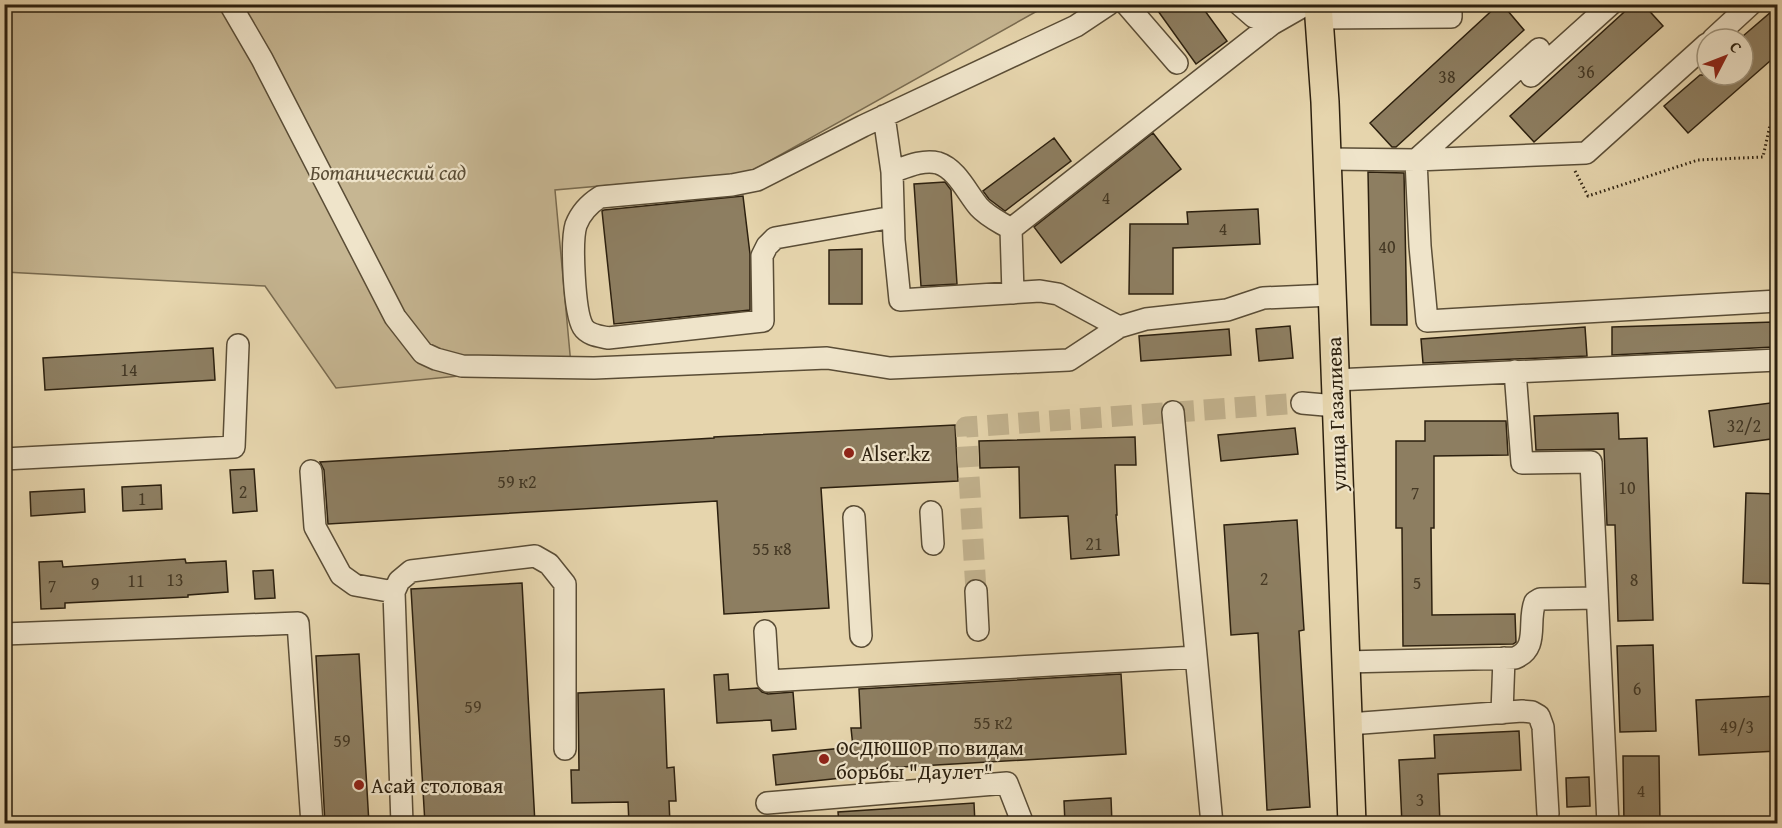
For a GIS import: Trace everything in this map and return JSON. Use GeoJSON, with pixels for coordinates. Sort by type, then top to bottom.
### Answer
{"type":"FeatureCollection","features":[{"type":"Feature","properties":{"kind":"main road","name":"улица Газалиева"},"geometry":{"type":"LineString","coordinates":[[1314,9],[1325,102],[1352,824]]}},
{"type":"Feature","properties":{"kind":"street"},"geometry":{"type":"LineString","coordinates":[[230,4],[262,59],[395,317],[423,353],[462,366],[572,367],[827,358],[890,368],[1069,360],[1119,327],[1146,319],[1227,309],[1263,298],[1332,295]]}},
{"type":"Feature","properties":{"kind":"street"},"geometry":{"type":"LineString","coordinates":[[893,217],[775,238],[767,246],[762,256],[763,321],[608,338],[592,335],[584,329],[579,317],[574,248],[576,226],[590,203],[600,197],[732,185],[757,180],[884,116],[1076,26],[1109,4]]}},
{"type":"Feature","properties":{"kind":"street"},"geometry":{"type":"LineString","coordinates":[[1126,4],[1177,63]]}},
{"type":"Feature","properties":{"kind":"street"},"geometry":{"type":"LineString","coordinates":[[1239,4],[1254,17],[1272,24]]}},
{"type":"Feature","properties":{"kind":"street"},"geometry":{"type":"LineString","coordinates":[[1011,229],[1272,24],[1314,9],[1451,17],[1451,4]]}},
{"type":"Feature","properties":{"kind":"street"},"geometry":{"type":"LineString","coordinates":[[1416,160],[1611,4]]}},
{"type":"Feature","properties":{"kind":"street"},"geometry":{"type":"LineString","coordinates":[[1726,27],[1751,4]]}},
{"type":"Feature","properties":{"kind":"street"},"geometry":{"type":"LineString","coordinates":[[1498,105],[1523,74],[1539,49]]}},
{"type":"Feature","properties":{"kind":"street"},"geometry":{"type":"LineString","coordinates":[[1327,159],[1416,160],[1586,153],[1695,55]]}},
{"type":"Feature","properties":{"kind":"street"},"geometry":{"type":"LineString","coordinates":[[884,116],[892,172],[893,217],[900,300],[1040,291],[1058,294],[1119,327]]}},
{"type":"Feature","properties":{"kind":"street"},"geometry":{"type":"LineString","coordinates":[[1416,160],[1419,246],[1427,321],[1778,301]]}},
{"type":"Feature","properties":{"kind":"street"},"geometry":{"type":"LineString","coordinates":[[892,172],[916,164],[938,163],[954,174],[981,209],[1011,229]]}},
{"type":"Feature","properties":{"kind":"street"},"geometry":{"type":"LineString","coordinates":[[1011,229],[1013,292]]}},
{"type":"Feature","properties":{"kind":"street"},"geometry":{"type":"LineString","coordinates":[[4,459],[234,447],[238,345]]}},
{"type":"Feature","properties":{"kind":"street"},"geometry":{"type":"LineString","coordinates":[[1302,403],[1335,393],[1515,371],[1778,360]]}},
{"type":"Feature","properties":{"kind":"street"},"geometry":{"type":"LineString","coordinates":[[1515,371],[1522,463],[1591,462],[1608,824]]}},
{"type":"Feature","properties":{"kind":"street"},"geometry":{"type":"LineString","coordinates":[[1173,412],[1212,824]]}},
{"type":"Feature","properties":{"kind":"street"},"geometry":{"type":"LineString","coordinates":[[312,471],[315,527],[341,575],[356,585],[394,592]]}},
{"type":"Feature","properties":{"kind":"street"},"geometry":{"type":"LineString","coordinates":[[931,512],[933,544]]}},
{"type":"Feature","properties":{"kind":"street"},"geometry":{"type":"LineString","coordinates":[[854,517],[861,636]]}},
{"type":"Feature","properties":{"kind":"street"},"geometry":{"type":"LineString","coordinates":[[402,824],[394,592],[399,581],[411,571],[535,556],[549,564],[564,584],[566,749]]}},
{"type":"Feature","properties":{"kind":"street"},"geometry":{"type":"LineString","coordinates":[[976,591],[978,630]]}},
{"type":"Feature","properties":{"kind":"street"},"geometry":{"type":"LineString","coordinates":[[1345,662],[1515,658],[1521,656],[1532,640],[1531,611],[1535,602],[1540,599],[1597,598]]}},
{"type":"Feature","properties":{"kind":"street"},"geometry":{"type":"LineString","coordinates":[[4,634],[298,623],[312,824]]}},
{"type":"Feature","properties":{"kind":"street"},"geometry":{"type":"LineString","coordinates":[[765,631],[768,681],[1196,657]]}},
{"type":"Feature","properties":{"kind":"street"},"geometry":{"type":"LineString","coordinates":[[1502,713],[1504,658]]}},
{"type":"Feature","properties":{"kind":"street"},"geometry":{"type":"LineString","coordinates":[[1349,724],[1532,712],[1539,716],[1543,727],[1548,814]]}},
{"type":"Feature","properties":{"kind":"street"},"geometry":{"type":"LineString","coordinates":[[767,803],[1007,783],[1023,824]]}},
{"type":"Feature","properties":{"kind":"path"},"geometry":{"type":"LineString","coordinates":[[1566,154],[1588,196],[1698,160],[1763,157],[1770,125],[1778,124]]}},
{"type":"Feature","properties":{"kind":"green space","name":"Ботанический сад"},"geometry":{"type":"Polygon","coordinates":[[[4,5],[1048,5],[748,173],[555,190],[571,365],[336,388],[265,286],[5,272],[4,5]]]}},
{"type":"Feature","properties":{"kind":"building"},"geometry":{"type":"Polygon","coordinates":[[[1153,4],[1200,4],[1227,41],[1196,64],[1153,4]]]}},
{"type":"Feature","properties":{"kind":"building"},"geometry":{"type":"Polygon","coordinates":[[[1499,4],[1502,4],[1524,30],[1396,147],[1392,147],[1370,123],[1499,4]]]}},
{"type":"Feature","properties":{"kind":"building"},"geometry":{"type":"Polygon","coordinates":[[[1633,4],[1643,4],[1663,26],[1534,142],[1510,116],[1633,4]]]}},
{"type":"Feature","properties":{"kind":"building"},"geometry":{"type":"Polygon","coordinates":[[[1778,6],[1778,54],[1755,74],[1755,27],[1778,6]]]}},
{"type":"Feature","properties":{"kind":"building"},"geometry":{"type":"Polygon","coordinates":[[[1695,79],[1695,87],[1740,87],[1688,133],[1664,106],[1695,79]]]}},
{"type":"Feature","properties":{"kind":"building"},"geometry":{"type":"Polygon","coordinates":[[[1153,133],[1181,169],[1061,263],[1034,227],[1153,133]]]}},
{"type":"Feature","properties":{"kind":"building"},"geometry":{"type":"Polygon","coordinates":[[[1054,138],[1071,161],[1005,211],[989,199],[983,191],[1054,138]]]}},
{"type":"Feature","properties":{"kind":"building"},"geometry":{"type":"Polygon","coordinates":[[[1368,172],[1404,173],[1407,325],[1371,325],[1368,172]]]}},
{"type":"Feature","properties":{"kind":"building"},"geometry":{"type":"Polygon","coordinates":[[[945,182],[951,190],[957,284],[921,286],[914,184],[945,182]]]}},
{"type":"Feature","properties":{"kind":"building"},"geometry":{"type":"Polygon","coordinates":[[[743,196],[750,254],[750,310],[614,324],[602,211],[743,196]]]}},
{"type":"Feature","properties":{"kind":"building"},"geometry":{"type":"Polygon","coordinates":[[[1258,209],[1260,244],[1173,248],[1173,294],[1129,294],[1130,224],[1188,224],[1187,212],[1258,209]]]}},
{"type":"Feature","properties":{"kind":"building"},"geometry":{"type":"Polygon","coordinates":[[[862,249],[862,304],[829,304],[829,250],[862,249]]]}},
{"type":"Feature","properties":{"kind":"building"},"geometry":{"type":"Polygon","coordinates":[[[1774,322],[1774,347],[1612,355],[1612,327],[1774,322]]]}},
{"type":"Feature","properties":{"kind":"building"},"geometry":{"type":"Polygon","coordinates":[[[1290,326],[1293,358],[1259,361],[1256,329],[1290,326]]]}},
{"type":"Feature","properties":{"kind":"building"},"geometry":{"type":"Polygon","coordinates":[[[1585,327],[1587,356],[1423,363],[1421,339],[1585,327]]]}},
{"type":"Feature","properties":{"kind":"building"},"geometry":{"type":"Polygon","coordinates":[[[1229,329],[1231,355],[1141,361],[1139,336],[1229,329]]]}},
{"type":"Feature","properties":{"kind":"building"},"geometry":{"type":"Polygon","coordinates":[[[213,348],[215,380],[45,390],[43,358],[213,348]]]}},
{"type":"Feature","properties":{"kind":"building"},"geometry":{"type":"Polygon","coordinates":[[[1778,402],[1778,438],[1714,447],[1709,411],[1778,402]]]}},
{"type":"Feature","properties":{"kind":"building"},"geometry":{"type":"Polygon","coordinates":[[[1618,413],[1619,439],[1647,438],[1653,620],[1618,621],[1615,525],[1607,525],[1604,449],[1536,450],[1534,416],[1618,413]]]}},
{"type":"Feature","properties":{"kind":"building"},"geometry":{"type":"Polygon","coordinates":[[[1425,421],[1506,421],[1508,455],[1434,456],[1434,528],[1431,528],[1432,615],[1515,614],[1516,642],[1513,644],[1403,646],[1402,528],[1396,528],[1396,441],[1425,441],[1425,421]]]}},
{"type":"Feature","properties":{"kind":"building"},"geometry":{"type":"Polygon","coordinates":[[[955,425],[958,481],[821,488],[829,608],[724,614],[717,501],[328,524],[324,470],[320,462],[714,437],[955,425]]]}},
{"type":"Feature","properties":{"kind":"building"},"geometry":{"type":"Polygon","coordinates":[[[1295,428],[1298,454],[1221,461],[1218,435],[1295,428]]]}},
{"type":"Feature","properties":{"kind":"building"},"geometry":{"type":"Polygon","coordinates":[[[1135,437],[1136,465],[1115,465],[1119,555],[1071,559],[1068,516],[1020,518],[1019,467],[980,468],[979,441],[1135,437]]]}},
{"type":"Feature","properties":{"kind":"building"},"geometry":{"type":"Polygon","coordinates":[[[254,469],[257,511],[233,513],[230,470],[254,469]]]}},
{"type":"Feature","properties":{"kind":"building"},"geometry":{"type":"Polygon","coordinates":[[[161,485],[162,509],[123,511],[122,487],[161,485]]]}},
{"type":"Feature","properties":{"kind":"building"},"geometry":{"type":"Polygon","coordinates":[[[84,489],[85,512],[31,516],[30,492],[84,489]]]}},
{"type":"Feature","properties":{"kind":"building"},"geometry":{"type":"Polygon","coordinates":[[[1746,493],[1778,494],[1778,584],[1743,583],[1746,493]]]}},
{"type":"Feature","properties":{"kind":"building"},"geometry":{"type":"Polygon","coordinates":[[[1297,520],[1304,630],[1299,631],[1310,807],[1267,810],[1258,633],[1231,635],[1224,525],[1297,520]]]}},
{"type":"Feature","properties":{"kind":"building"},"geometry":{"type":"Polygon","coordinates":[[[185,559],[186,563],[226,561],[228,592],[188,595],[188,597],[65,603],[65,608],[41,609],[39,562],[62,561],[63,567],[185,559]]]}},
{"type":"Feature","properties":{"kind":"building"},"geometry":{"type":"Polygon","coordinates":[[[273,570],[275,598],[255,599],[253,571],[273,570]]]}},
{"type":"Feature","properties":{"kind":"building"},"geometry":{"type":"Polygon","coordinates":[[[522,583],[535,824],[425,824],[411,589],[522,583]]]}},
{"type":"Feature","properties":{"kind":"building"},"geometry":{"type":"Polygon","coordinates":[[[1653,645],[1656,731],[1620,732],[1617,646],[1653,645]]]}},
{"type":"Feature","properties":{"kind":"building"},"geometry":{"type":"Polygon","coordinates":[[[359,654],[369,824],[325,824],[316,656],[359,654]]]}},
{"type":"Feature","properties":{"kind":"building"},"geometry":{"type":"Polygon","coordinates":[[[728,674],[729,690],[758,688],[768,694],[793,692],[796,729],[772,731],[771,720],[717,723],[714,675],[728,674]]]}},
{"type":"Feature","properties":{"kind":"building"},"geometry":{"type":"Polygon","coordinates":[[[1121,674],[1126,754],[850,770],[851,777],[776,785],[773,755],[853,747],[851,728],[861,728],[859,689],[1121,674]]]}},
{"type":"Feature","properties":{"kind":"building"},"geometry":{"type":"Polygon","coordinates":[[[664,689],[667,768],[674,767],[676,801],[669,801],[670,824],[629,824],[628,802],[572,803],[571,770],[579,770],[578,693],[664,689]]]}},
{"type":"Feature","properties":{"kind":"building"},"geometry":{"type":"Polygon","coordinates":[[[1778,696],[1778,751],[1699,755],[1696,700],[1778,696]]]}},
{"type":"Feature","properties":{"kind":"building"},"geometry":{"type":"Polygon","coordinates":[[[1519,731],[1521,770],[1438,774],[1440,824],[1402,824],[1399,760],[1435,758],[1434,735],[1519,731]]]}},
{"type":"Feature","properties":{"kind":"building"},"geometry":{"type":"Polygon","coordinates":[[[1623,756],[1659,756],[1660,824],[1624,824],[1623,756]]]}},
{"type":"Feature","properties":{"kind":"building"},"geometry":{"type":"Polygon","coordinates":[[[1589,777],[1590,806],[1567,807],[1566,778],[1589,777]]]}},
{"type":"Feature","properties":{"kind":"building"},"geometry":{"type":"Polygon","coordinates":[[[1111,798],[1112,824],[1065,824],[1064,801],[1111,798]]]}},
{"type":"Feature","properties":{"kind":"building"},"geometry":{"type":"Polygon","coordinates":[[[974,803],[975,824],[839,824],[838,812],[974,803]]]}},
{"type":"Feature","properties":{"kind":"tunnel"},"geometry":{"type":"LineString","coordinates":[[976,591],[966,427],[1302,403]]}},
{"type":"Feature","properties":{"kind":"place","name":"Alser.kz"},"geometry":{"type":"Point","coordinates":[849,453]}},
{"type":"Feature","properties":{"kind":"place","name":"ОСДЮШОР по видам борьбы \"Даулет\""},"geometry":{"type":"Point","coordinates":[824,759]}},
{"type":"Feature","properties":{"kind":"place","name":"Асай столовая"},"geometry":{"type":"Point","coordinates":[359,785]}}]}
